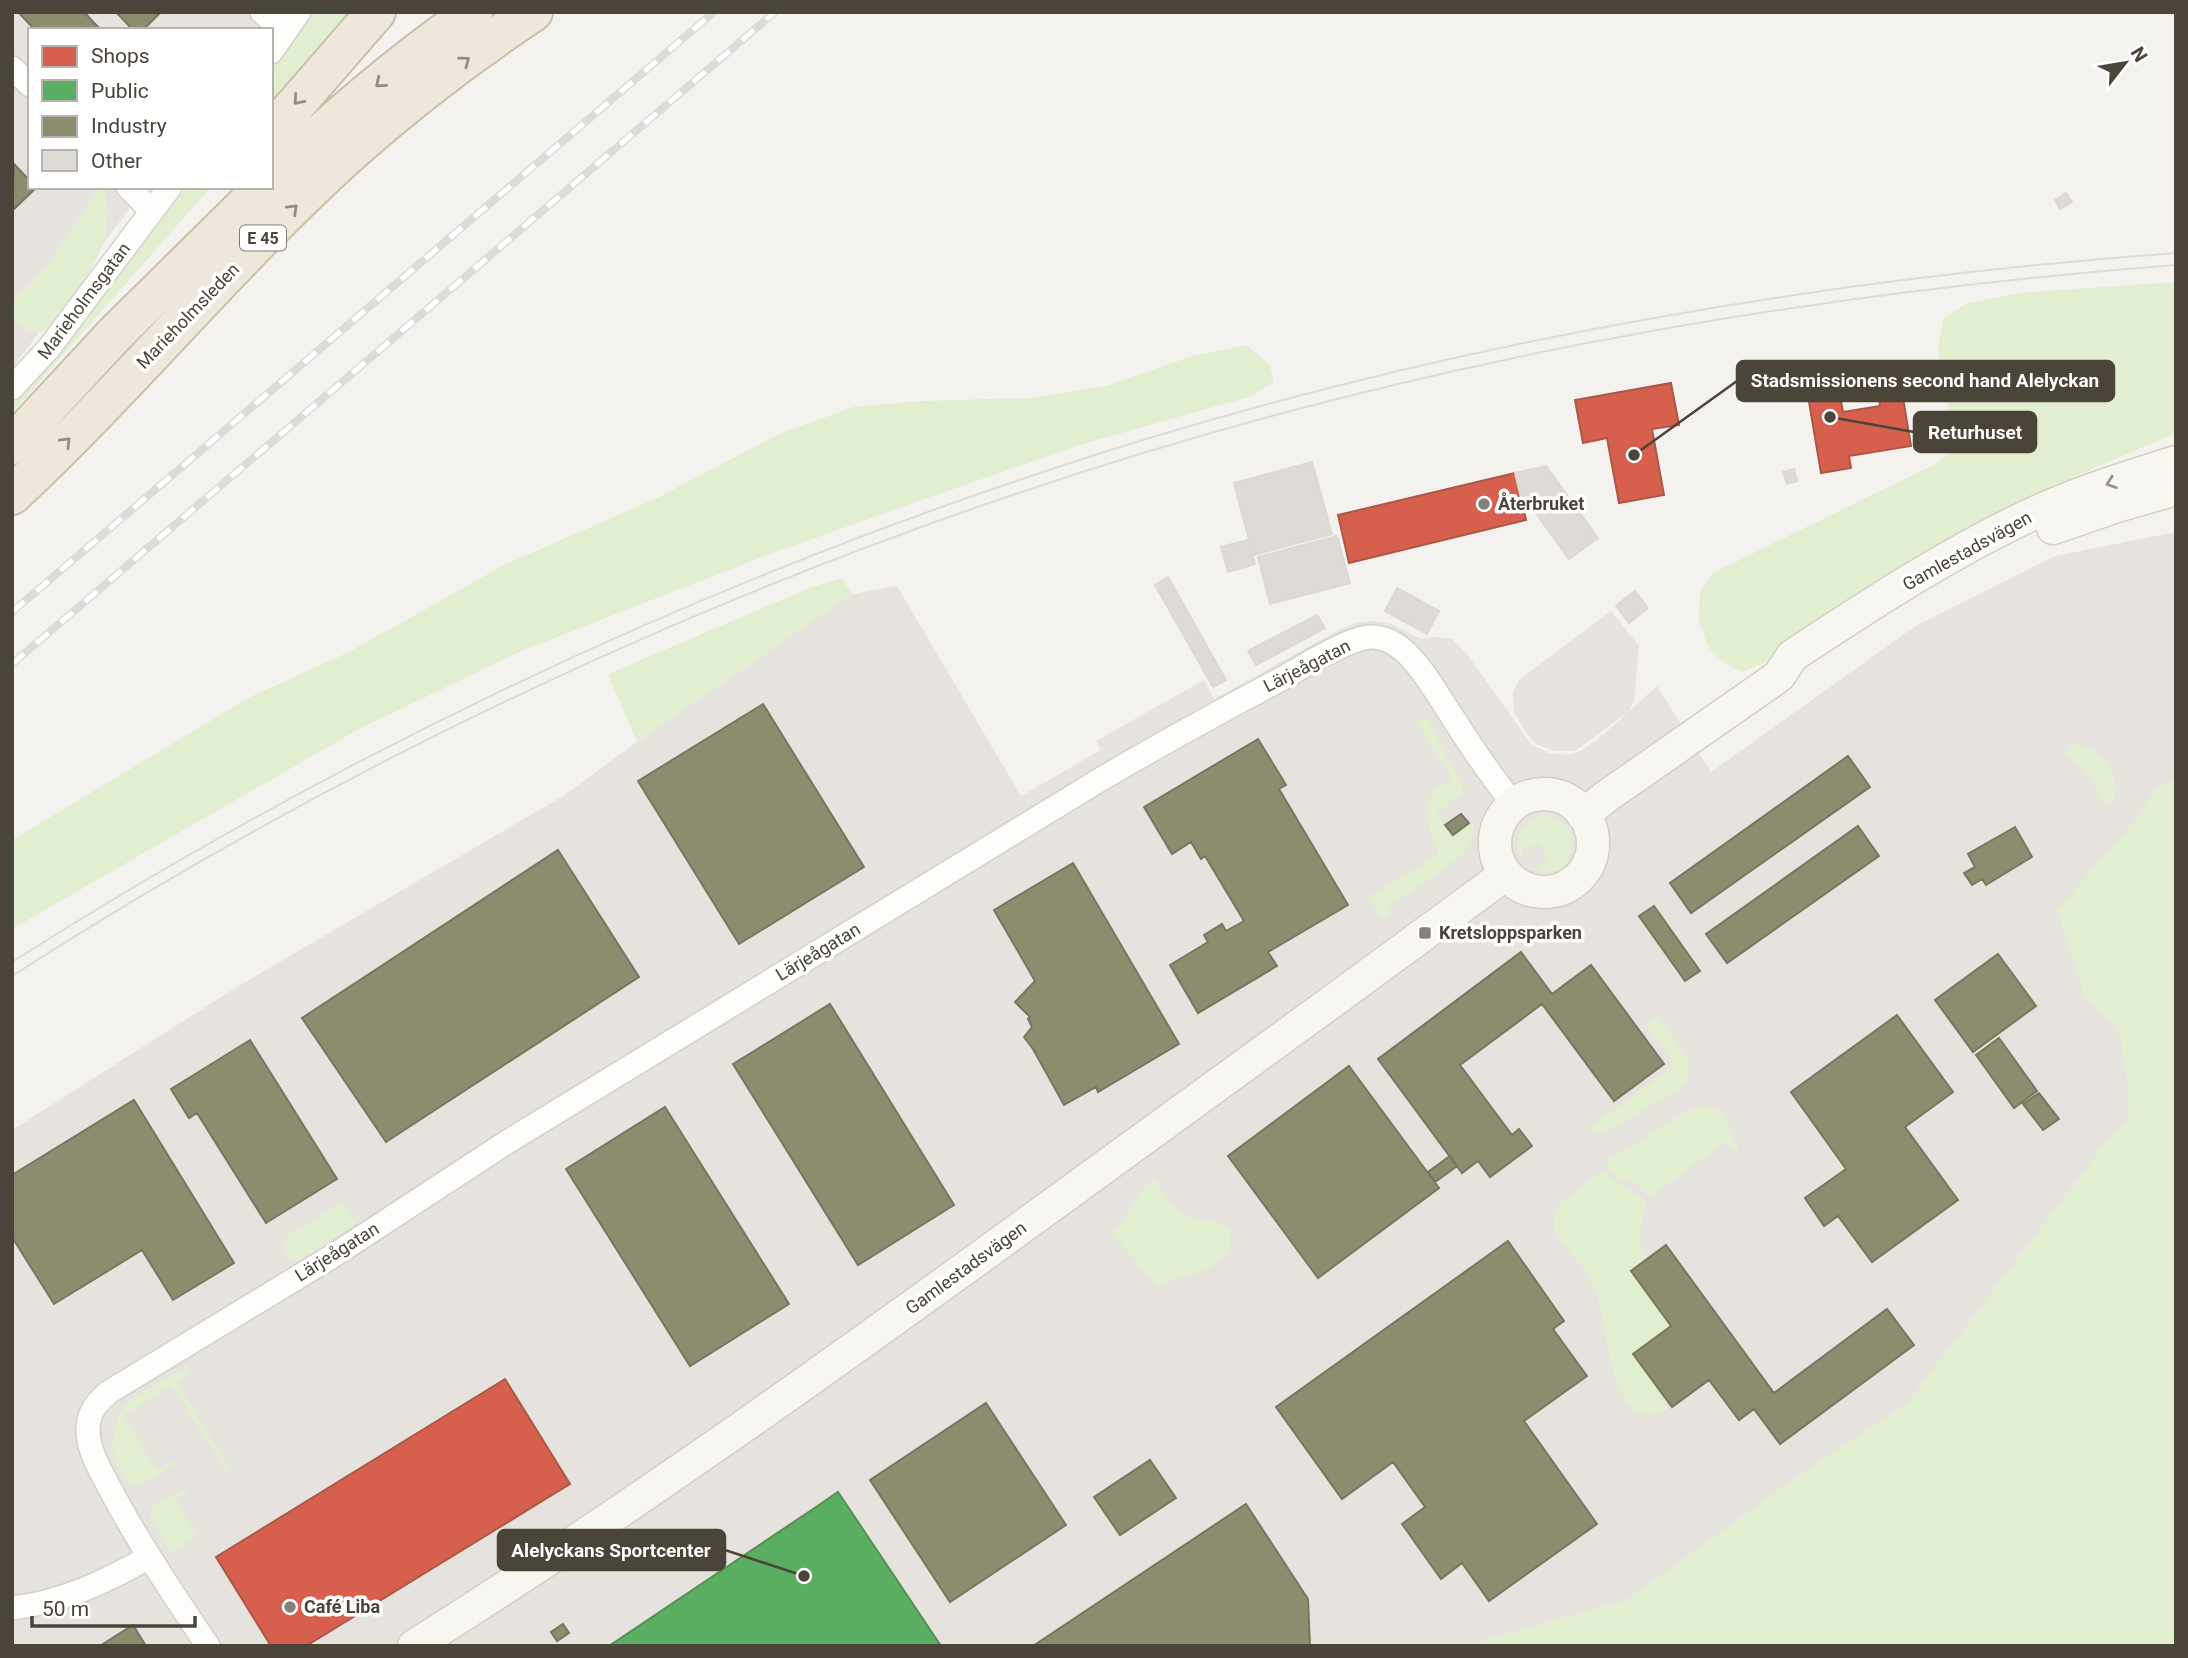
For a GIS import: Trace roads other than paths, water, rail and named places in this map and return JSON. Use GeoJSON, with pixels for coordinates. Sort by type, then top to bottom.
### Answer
{"type":"FeatureCollection","features":[{"type":"Feature","properties":{"kind":"highway"},"geometry":{"type":"LineString","coordinates":[[273,131],[376,12]]}},
{"type":"Feature","properties":{"kind":"highway"},"geometry":{"type":"LineString","coordinates":[[273,178],[301,150],[391,73],[473,12]]}},
{"type":"Feature","properties":{"kind":"highway","name":"Marieholmsleden"},"geometry":{"type":"LineString","coordinates":[[12,495],[268,233],[352,152],[412,100],[533,12]]}},
{"type":"Feature","properties":{"kind":"highway"},"geometry":{"type":"LineString","coordinates":[[115,334],[225,189]]}},
{"type":"Feature","properties":{"kind":"highway","name":"Marieholmsleden"},"geometry":{"type":"LineString","coordinates":[[12,445],[115,334],[262,189]]}},
{"type":"Feature","properties":{"kind":"street"},"geometry":{"type":"LineString","coordinates":[[262,12],[285,32]]}},
{"type":"Feature","properties":{"kind":"street"},"geometry":{"type":"LineString","coordinates":[[273,48],[299,12]]}},
{"type":"Feature","properties":{"kind":"street"},"geometry":{"type":"LineString","coordinates":[[12,68],[28,83]]}},
{"type":"Feature","properties":{"kind":"street"},"geometry":{"type":"LineString","coordinates":[[130,189],[152,211]]}},
{"type":"Feature","properties":{"kind":"street","name":"Marieholmsgatan"},"geometry":{"type":"LineString","coordinates":[[12,388],[49,348],[168,189]]}},
{"type":"Feature","properties":{"kind":"street","name":"Gamlestadsvägen"},"geometry":{"type":"LineString","coordinates":[[1779,677],[1792,656],[1921,574],[1975,544],[2062,501],[2176,462]]}},
{"type":"Feature","properties":{"kind":"street","name":"Gamlestadsvägen"},"geometry":{"type":"LineString","coordinates":[[1583,815],[1779,677],[1801,672],[1912,599],[2043,531],[2176,489]]}},
{"type":"Feature","properties":{"kind":"street","name":"Lärjeågatan"},"geometry":{"type":"LineString","coordinates":[[149,1557],[123,1515],[94,1459],[88,1428],[91,1414],[97,1403],[109,1392],[336,1254],[504,1144],[1098,780],[1174,737],[1324,655],[1354,641],[1377,637],[1404,651],[1514,805]]}},
{"type":"Feature","properties":{"kind":"street"},"geometry":{"type":"LineString","coordinates":[[1551,795],[1569,802],[1583,815],[1592,833],[1592,854],[1583,872],[1574,882],[1557,890],[1539,892],[1521,886],[1506,874],[1498,859],[1495,841],[1502,819],[1514,805],[1531,796],[1551,795]]}},
{"type":"Feature","properties":{"kind":"street","name":"Gamlestadsvägen"},"geometry":{"type":"LineString","coordinates":[[414,1646],[636,1500],[927,1297],[1506,874]]}},
{"type":"Feature","properties":{"kind":"street"},"geometry":{"type":"LineString","coordinates":[[12,1608],[32,1606],[85,1589],[120,1574],[149,1557],[208,1646]]}},
{"type":"Feature","properties":{"kind":"tram line"},"geometry":{"type":"LineString","coordinates":[[12,962],[140,883],[271,809],[404,739],[539,673],[676,612],[815,555],[956,502],[1098,454],[1363,380],[1631,322],[1903,280],[2176,253]]}},
{"type":"Feature","properties":{"kind":"tram line"},"geometry":{"type":"LineString","coordinates":[[12,976],[168,880],[330,790],[495,706],[665,629],[837,558],[1012,495],[1188,440],[1365,392],[1566,347],[1667,328],[1869,297],[1971,284],[2176,265]]}},
{"type":"Feature","properties":{"kind":"railway"},"geometry":{"type":"LineString","coordinates":[[12,612],[714,12]]}},
{"type":"Feature","properties":{"kind":"railway"},"geometry":{"type":"LineString","coordinates":[[12,664],[775,12]]}},
{"type":"Feature","properties":{"kind":"place","name":"Returhuset"},"geometry":{"type":"Point","coordinates":[1830,417]}},
{"type":"Feature","properties":{"kind":"place","name":"Stadsmissionens second hand Alelyckan"},"geometry":{"type":"Point","coordinates":[1634,455]}},
{"type":"Feature","properties":{"kind":"place","name":"Återbruket"},"geometry":{"type":"Point","coordinates":[1484,504]}},
{"type":"Feature","properties":{"kind":"place","name":"Kretsloppsparken"},"geometry":{"type":"Point","coordinates":[1425,933]}},
{"type":"Feature","properties":{"kind":"place","name":"Alelyckans Sportcenter"},"geometry":{"type":"Point","coordinates":[804,1576]}},
{"type":"Feature","properties":{"kind":"place","name":"Café Liba"},"geometry":{"type":"Point","coordinates":[290,1607]}}]}
